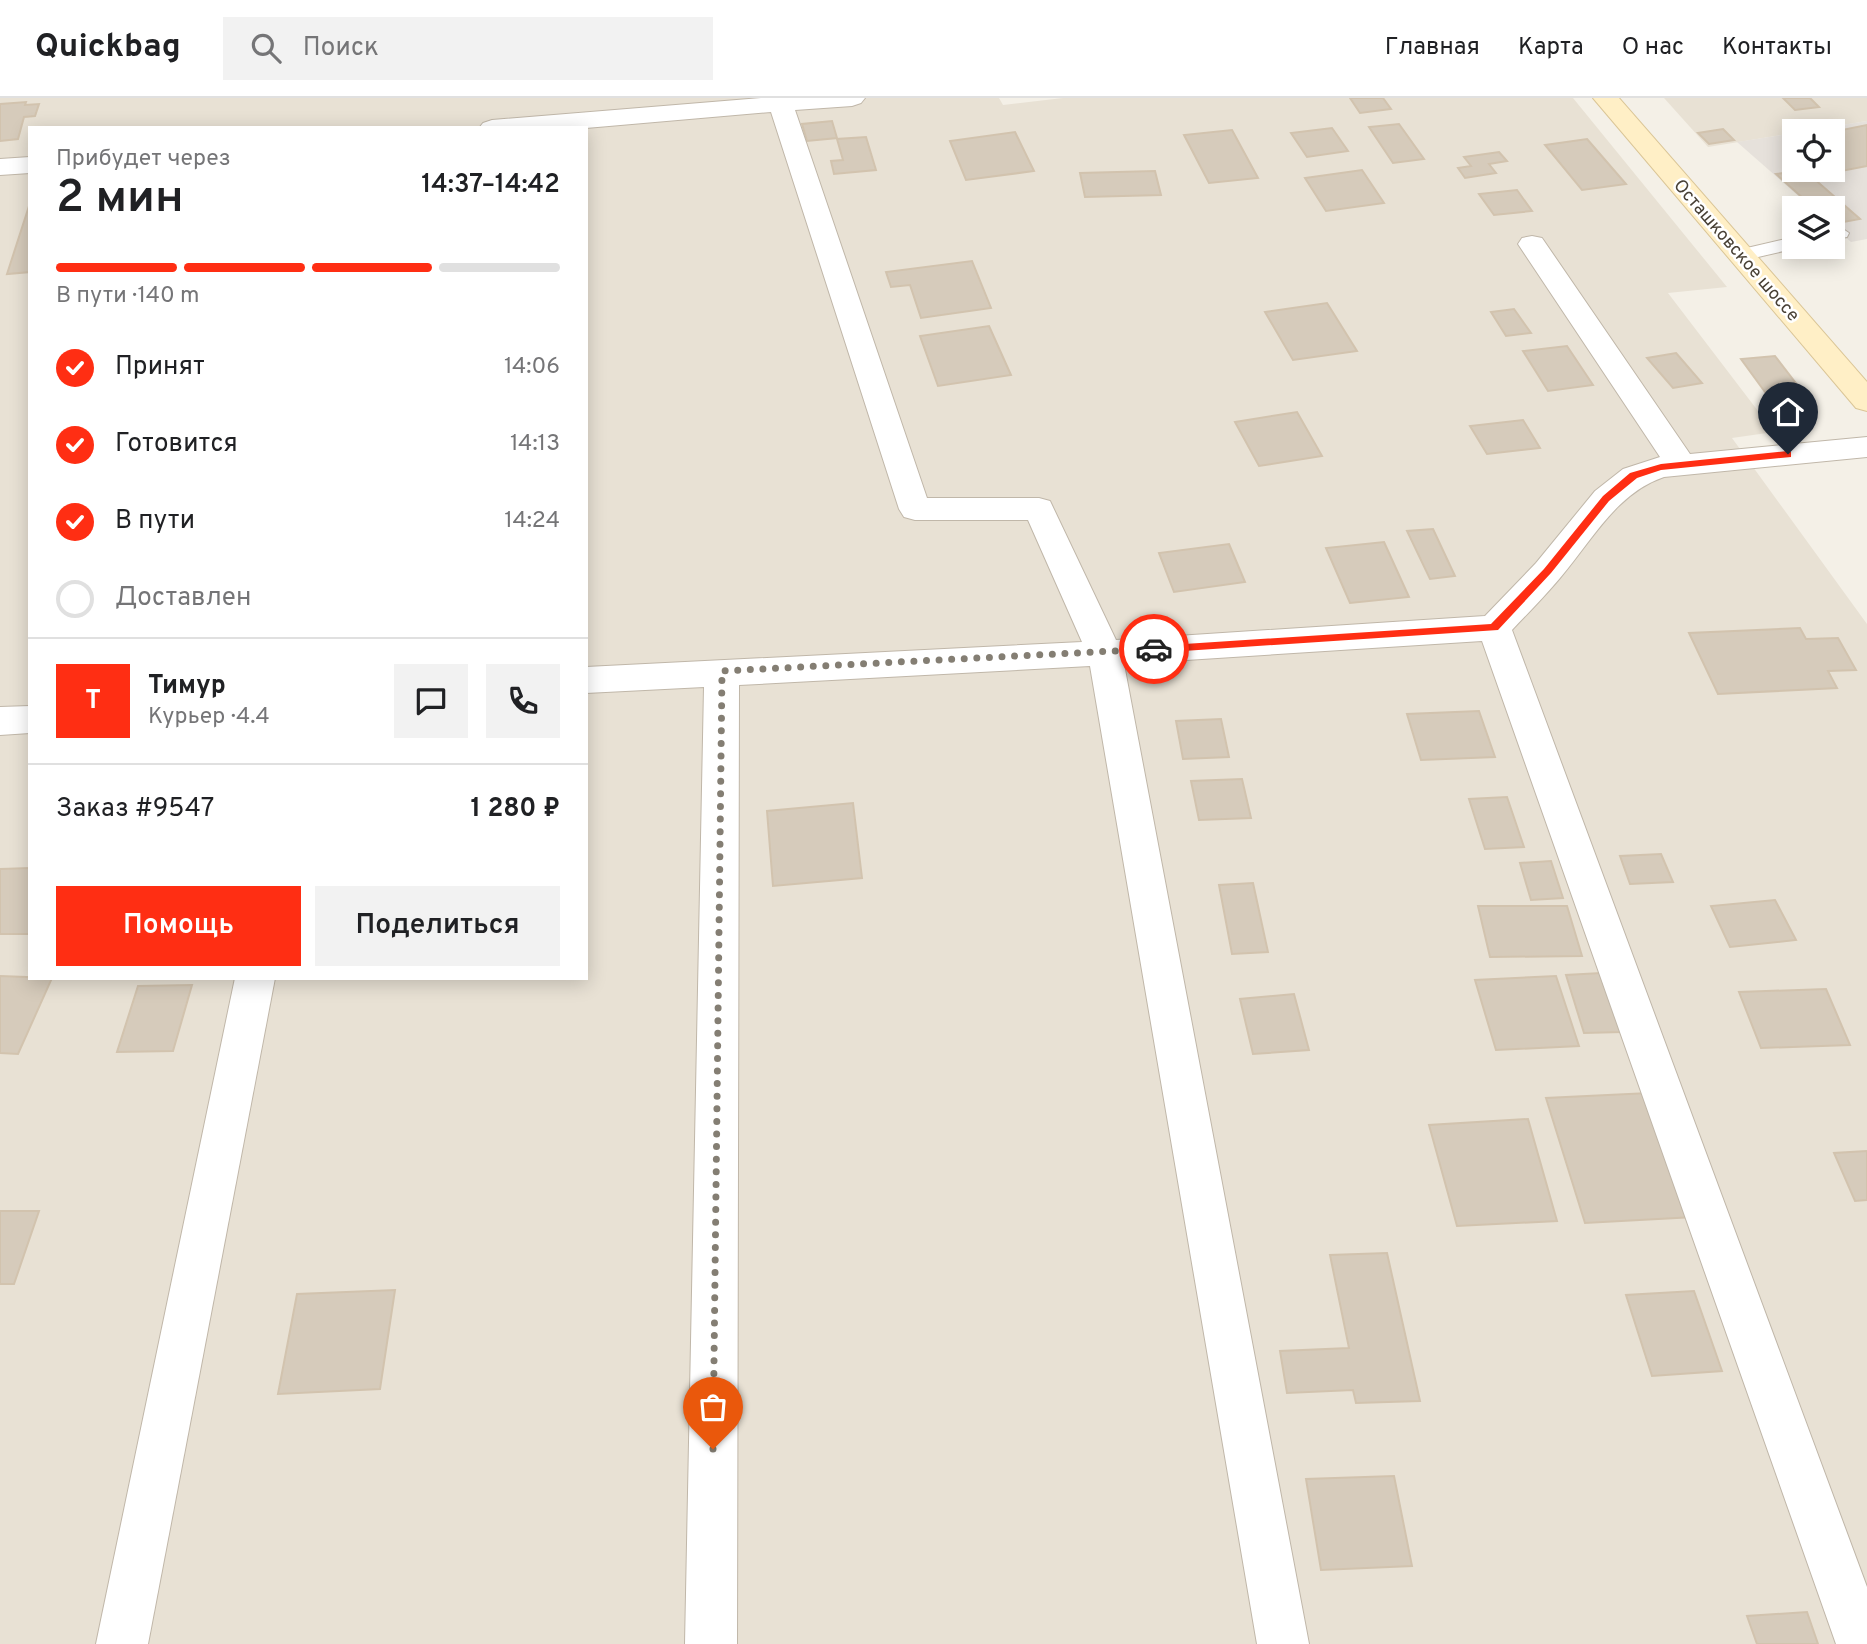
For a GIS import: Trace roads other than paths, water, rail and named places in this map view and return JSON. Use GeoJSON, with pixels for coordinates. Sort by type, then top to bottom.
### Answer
{"type":"FeatureCollection","features":[{"type":"Feature","properties":{"kind":"main road","name":"Осташковское шоссе"},"geometry":{"type":"LineString","coordinates":[[1606,98],[1867,401]]}},
{"type":"Feature","properties":{"kind":"street"},"geometry":{"type":"LineString","coordinates":[[516,126],[852,98]]}},
{"type":"Feature","properties":{"kind":"street"},"geometry":{"type":"LineString","coordinates":[[781,104],[915,509],[1040,509],[1105,653],[1283,1644]]}},
{"type":"Feature","properties":{"kind":"street"},"geometry":{"type":"LineString","coordinates":[[0,167],[28,165]]}},
{"type":"Feature","properties":{"kind":"street"},"geometry":{"type":"LineString","coordinates":[[1532,244],[1682,465]]}},
{"type":"Feature","properties":{"kind":"street"},"geometry":{"type":"LineString","coordinates":[[588,680],[1105,653],[1494,628],[1548,571],[1606,499],[1634,475],[1661,467],[1867,447]]}},
{"type":"Feature","properties":{"kind":"street"},"geometry":{"type":"LineString","coordinates":[[1494,628],[1862,1644]]}},
{"type":"Feature","properties":{"kind":"street"},"geometry":{"type":"LineString","coordinates":[[711,1644],[722,671]]}},
{"type":"Feature","properties":{"kind":"street"},"geometry":{"type":"LineString","coordinates":[[0,721],[28,719]]}},
{"type":"Feature","properties":{"kind":"street"},"geometry":{"type":"LineString","coordinates":[[122,1644],[255,980]]}},
{"type":"Feature","properties":{"kind":"lane"},"geometry":{"type":"LineString","coordinates":[[1741,255],[1782,246]]}}]}
